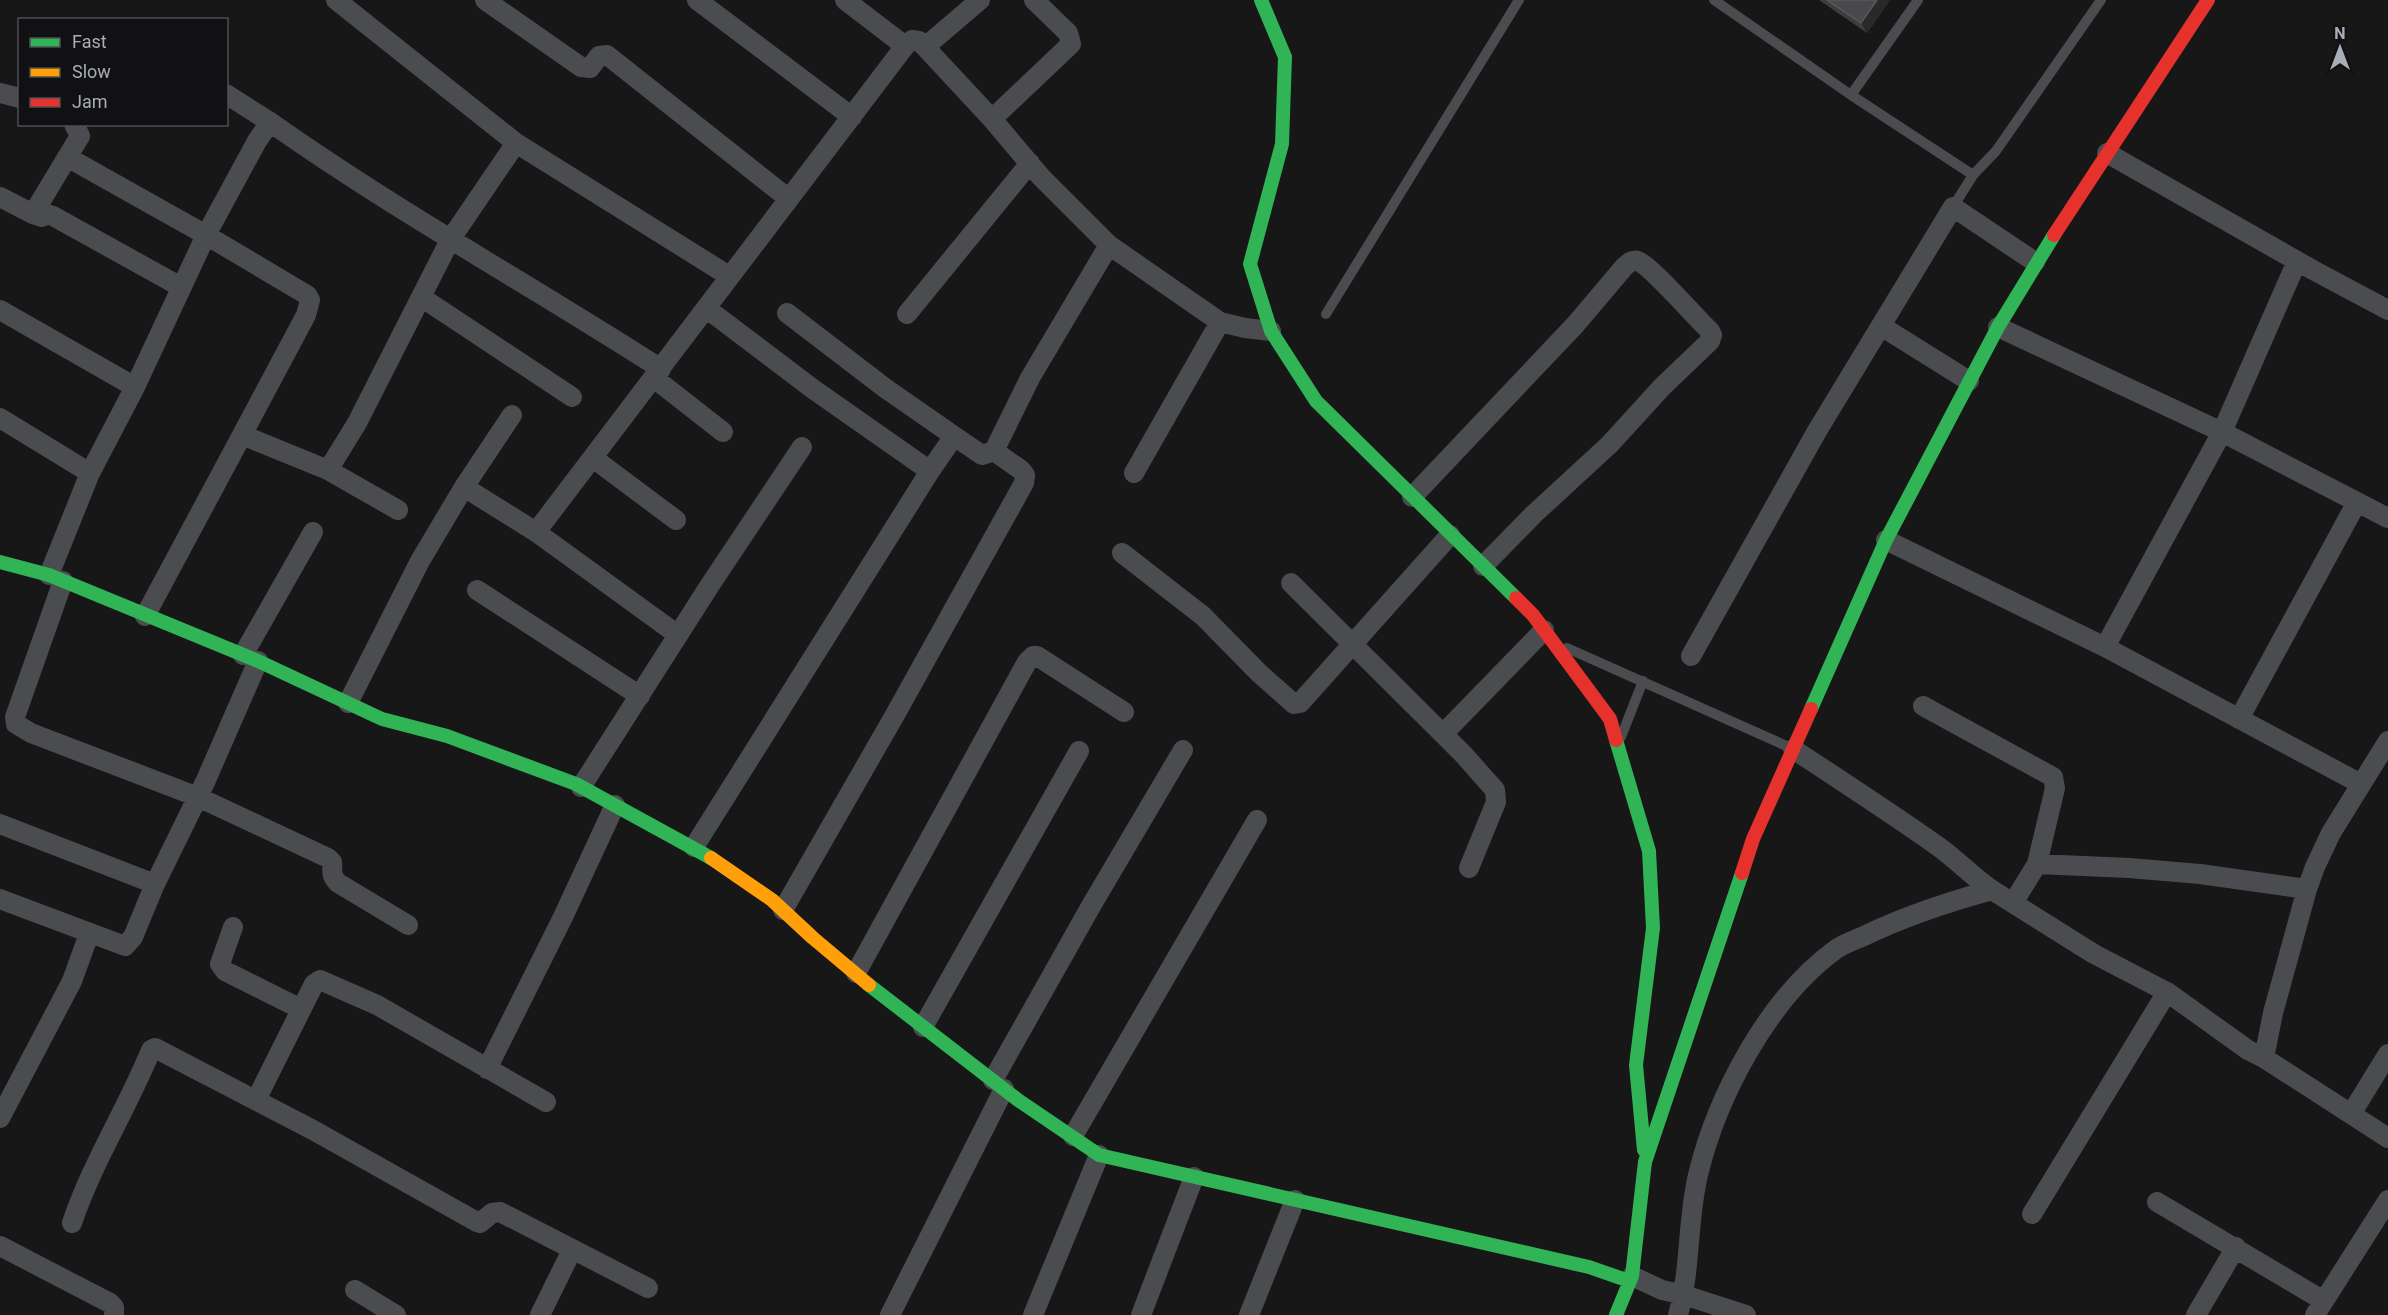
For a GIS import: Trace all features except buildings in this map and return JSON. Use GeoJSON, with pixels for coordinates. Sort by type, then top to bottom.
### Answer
{"type":"FeatureCollection","features":[{"type":"Feature","properties":{"kind":"street"},"geometry":{"type":"LineString","coordinates":[[336,0],[516,142],[729,276]]}},
{"type":"Feature","properties":{"kind":"street"},"geometry":{"type":"LineString","coordinates":[[485,0],[581,67],[590,68],[599,56],[607,55],[789,199]]}},
{"type":"Feature","properties":{"kind":"street"},"geometry":{"type":"LineString","coordinates":[[696,0],[852,117]]}},
{"type":"Feature","properties":{"kind":"street"},"geometry":{"type":"LineString","coordinates":[[845,0],[905,46]]}},
{"type":"Feature","properties":{"kind":"street"},"geometry":{"type":"LineString","coordinates":[[992,119],[1071,44],[1068,33],[1034,0]]}},
{"type":"Feature","properties":{"kind":"street"},"geometry":{"type":"LineString","coordinates":[[1261,0],[1285,57],[1282,144],[1250,264],[1271,331],[1316,401],[1533,615],[1610,719],[1649,851],[1653,928],[1636,1065],[1645,1161]]}},
{"type":"Feature","properties":{"kind":"street"},"geometry":{"type":"LineString","coordinates":[[1616,1315],[1630,1279],[1645,1161],[1753,839],[1886,540],[1998,327],[2035,262],[2208,0]]}},
{"type":"Feature","properties":{"kind":"street"},"geometry":{"type":"LineString","coordinates":[[926,47],[968,4]]}},
{"type":"Feature","properties":{"kind":"street"},"geometry":{"type":"LineString","coordinates":[[536,532],[658,374],[729,276],[905,46],[912,40],[919,41],[926,47],[1030,163],[1109,245],[1220,322],[1271,331]]}},
{"type":"Feature","properties":{"kind":"street"},"geometry":{"type":"LineString","coordinates":[[0,93],[18,98]]}},
{"type":"Feature","properties":{"kind":"street"},"geometry":{"type":"LineString","coordinates":[[228,95],[450,240],[576,314],[658,374],[723,432]]}},
{"type":"Feature","properties":{"kind":"street"},"geometry":{"type":"LineString","coordinates":[[270,122],[257,141],[206,235],[135,387],[90,472],[15,717],[16,724],[31,733],[198,797],[328,858],[332,862],[333,878],[338,883],[408,925]]}},
{"type":"Feature","properties":{"kind":"street"},"geometry":{"type":"LineString","coordinates":[[33,214],[80,136],[75,126]]}},
{"type":"Feature","properties":{"kind":"street"},"geometry":{"type":"LineString","coordinates":[[328,470],[357,423],[450,240],[516,142]]}},
{"type":"Feature","properties":{"kind":"street"},"geometry":{"type":"LineString","coordinates":[[2107,153],[2388,310]]}},
{"type":"Feature","properties":{"kind":"street"},"geometry":{"type":"LineString","coordinates":[[67,157],[206,235],[306,295],[310,300],[306,315],[145,616]]}},
{"type":"Feature","properties":{"kind":"street"},"geometry":{"type":"LineString","coordinates":[[907,314],[1030,163]]}},
{"type":"Feature","properties":{"kind":"street"},"geometry":{"type":"LineString","coordinates":[[0,197],[42,218],[47,214],[53,216],[182,287]]}},
{"type":"Feature","properties":{"kind":"street"},"geometry":{"type":"LineString","coordinates":[[1691,656],[1818,431],[1953,207],[2035,262]]}},
{"type":"Feature","properties":{"kind":"street"},"geometry":{"type":"LineString","coordinates":[[787,313],[885,388],[982,455],[994,451],[1030,378],[1109,245]]}},
{"type":"Feature","properties":{"kind":"street"},"geometry":{"type":"LineString","coordinates":[[1412,497],[1575,325],[1625,266],[1638,261],[1652,272],[1710,331],[1712,335],[1710,340],[1662,387],[1610,444],[1534,514],[1483,566]]}},
{"type":"Feature","properties":{"kind":"street"},"geometry":{"type":"LineString","coordinates":[[2105,647],[2222,432],[2297,261]]}},
{"type":"Feature","properties":{"kind":"street"},"geometry":{"type":"LineString","coordinates":[[421,297],[572,397]]}},
{"type":"Feature","properties":{"kind":"street"},"geometry":{"type":"LineString","coordinates":[[706,308],[813,389],[930,471]]}},
{"type":"Feature","properties":{"kind":"street"},"geometry":{"type":"LineString","coordinates":[[0,310],[135,387]]}},
{"type":"Feature","properties":{"kind":"street"},"geometry":{"type":"LineString","coordinates":[[1134,473],[1220,322]]}},
{"type":"Feature","properties":{"kind":"street"},"geometry":{"type":"LineString","coordinates":[[1881,326],[1970,381]]}},
{"type":"Feature","properties":{"kind":"street"},"geometry":{"type":"LineString","coordinates":[[1998,327],[2222,432],[2388,518]]}},
{"type":"Feature","properties":{"kind":"street"},"geometry":{"type":"LineString","coordinates":[[348,704],[420,561],[464,487],[512,415]]}},
{"type":"Feature","properties":{"kind":"street"},"geometry":{"type":"LineString","coordinates":[[0,418],[90,472]]}},
{"type":"Feature","properties":{"kind":"street"},"geometry":{"type":"LineString","coordinates":[[242,435],[328,470],[398,510]]}},
{"type":"Feature","properties":{"kind":"street"},"geometry":{"type":"LineString","coordinates":[[694,847],[954,436]]}},
{"type":"Feature","properties":{"kind":"street"},"geometry":{"type":"LineString","coordinates":[[581,787],[802,447]]}},
{"type":"Feature","properties":{"kind":"street"},"geometry":{"type":"LineString","coordinates":[[783,910],[1024,483],[1025,475],[1021,470],[994,451]]}},
{"type":"Feature","properties":{"kind":"street"},"geometry":{"type":"LineString","coordinates":[[593,458],[676,520]]}},
{"type":"Feature","properties":{"kind":"street"},"geometry":{"type":"LineString","coordinates":[[464,487],[536,532],[678,635]]}},
{"type":"Feature","properties":{"kind":"street"},"geometry":{"type":"LineString","coordinates":[[2239,719],[2357,502]]}},
{"type":"Feature","properties":{"kind":"street"},"geometry":{"type":"LineString","coordinates":[[0,899],[89,934],[121,945],[129,944],[155,884],[198,797],[250,658],[313,532]]}},
{"type":"Feature","properties":{"kind":"street"},"geometry":{"type":"LineString","coordinates":[[1122,553],[1203,616],[1259,673],[1294,704],[1300,703],[1450,535]]}},
{"type":"Feature","properties":{"kind":"street"},"geometry":{"type":"LineString","coordinates":[[1886,540],[2105,647],[2361,784]]}},
{"type":"Feature","properties":{"kind":"street"},"geometry":{"type":"LineString","coordinates":[[0,562],[56,578],[250,658],[382,719],[447,736],[581,787],[694,847],[772,900],[856,974],[998,1085],[1099,1155],[1140,1167],[1232,1184],[1589,1267],[1684,1295],[1723,1311],[1746,1315]]}},
{"type":"Feature","properties":{"kind":"street"},"geometry":{"type":"LineString","coordinates":[[1291,582],[1353,642],[1495,790],[1496,802],[1469,868]]}},
{"type":"Feature","properties":{"kind":"street"},"geometry":{"type":"LineString","coordinates":[[477,590],[640,696]]}},
{"type":"Feature","properties":{"kind":"street"},"geometry":{"type":"LineString","coordinates":[[1443,734],[1548,636]]}},
{"type":"Feature","properties":{"kind":"street"},"geometry":{"type":"LineString","coordinates":[[856,974],[1027,662],[1033,656],[1037,656],[1124,712]]}},
{"type":"Feature","properties":{"kind":"street"},"geometry":{"type":"LineString","coordinates":[[1923,706],[2053,777],[2055,788],[2037,864],[2013,903]]}},
{"type":"Feature","properties":{"kind":"street"},"geometry":{"type":"LineString","coordinates":[[2264,1058],[2273,1013],[2307,889],[2331,833],[2388,741]]}},
{"type":"Feature","properties":{"kind":"street"},"geometry":{"type":"LineString","coordinates":[[1793,749],[1956,859],[1992,890],[2094,954],[2166,992],[2248,1050],[2388,1138]]}},
{"type":"Feature","properties":{"kind":"street"},"geometry":{"type":"LineString","coordinates":[[890,1315],[998,1085],[1183,750]]}},
{"type":"Feature","properties":{"kind":"street"},"geometry":{"type":"LineString","coordinates":[[923,1027],[1079,751]]}},
{"type":"Feature","properties":{"kind":"street"},"geometry":{"type":"LineString","coordinates":[[487,1069],[564,917],[615,805]]}},
{"type":"Feature","properties":{"kind":"street"},"geometry":{"type":"LineString","coordinates":[[1072,1136],[1257,820]]}},
{"type":"Feature","properties":{"kind":"street"},"geometry":{"type":"LineString","coordinates":[[0,824],[155,884]]}},
{"type":"Feature","properties":{"kind":"street"},"geometry":{"type":"LineString","coordinates":[[2037,864],[2180,872],[2307,889]]}},
{"type":"Feature","properties":{"kind":"street"},"geometry":{"type":"LineString","coordinates":[[1678,1315],[1684,1295],[1697,1176],[1718,1110],[1746,1055],[1790,992],[1836,949],[1899,919],[1992,890]]}},
{"type":"Feature","properties":{"kind":"street"},"geometry":{"type":"LineString","coordinates":[[233,927],[221,957],[220,964],[225,971],[301,1009]]}},
{"type":"Feature","properties":{"kind":"street"},"geometry":{"type":"LineString","coordinates":[[0,1118],[72,981],[89,934]]}},
{"type":"Feature","properties":{"kind":"street"},"geometry":{"type":"LineString","coordinates":[[256,1100],[314,984],[320,980],[377,1005],[546,1102]]}},
{"type":"Feature","properties":{"kind":"street"},"geometry":{"type":"LineString","coordinates":[[2032,1214],[2166,992]]}},
{"type":"Feature","properties":{"kind":"street"},"geometry":{"type":"LineString","coordinates":[[72,1223],[88,1181],[153,1049],[256,1100],[477,1222],[492,1213],[500,1212],[648,1288]]}},
{"type":"Feature","properties":{"kind":"street"},"geometry":{"type":"LineString","coordinates":[[2351,1114],[2388,1054]]}},
{"type":"Feature","properties":{"kind":"street"},"geometry":{"type":"LineString","coordinates":[[1033,1315],[1099,1155]]}},
{"type":"Feature","properties":{"kind":"street"},"geometry":{"type":"LineString","coordinates":[[1141,1315],[1194,1178]]}},
{"type":"Feature","properties":{"kind":"street"},"geometry":{"type":"LineString","coordinates":[[1249,1315],[1295,1200]]}},
{"type":"Feature","properties":{"kind":"street"},"geometry":{"type":"LineString","coordinates":[[2157,1202],[2236,1247],[2320,1308],[2388,1200]]}},
{"type":"Feature","properties":{"kind":"street"},"geometry":{"type":"LineString","coordinates":[[0,1246],[110,1304],[114,1307],[114,1315]]}},
{"type":"Feature","properties":{"kind":"street"},"geometry":{"type":"LineString","coordinates":[[2196,1315],[2236,1247]]}},
{"type":"Feature","properties":{"kind":"street"},"geometry":{"type":"LineString","coordinates":[[540,1315],[572,1250]]}},
{"type":"Feature","properties":{"kind":"street"},"geometry":{"type":"LineString","coordinates":[[355,1290],[396,1315]]}},
{"type":"Feature","properties":{"kind":"lane"},"geometry":{"type":"LineString","coordinates":[[1326,314],[1519,0]]}},
{"type":"Feature","properties":{"kind":"lane"},"geometry":{"type":"LineString","coordinates":[[1714,0],[1851,95],[1973,175]]}},
{"type":"Feature","properties":{"kind":"lane"},"geometry":{"type":"LineString","coordinates":[[1851,95],[1918,0]]}},
{"type":"Feature","properties":{"kind":"lane"},"geometry":{"type":"LineString","coordinates":[[1953,207],[1973,175],[1996,151],[2101,0]]}},
{"type":"Feature","properties":{"kind":"lane"},"geometry":{"type":"LineString","coordinates":[[1548,636],[1793,749]]}},
{"type":"Feature","properties":{"kind":"lane"},"geometry":{"type":"LineString","coordinates":[[1618,746],[1643,681]]}},
{"type":"Feature","properties":{"kind":"traffic: fast"},"geometry":{"type":"LineString","coordinates":[[1261,0],[1285,57],[1282,144],[1250,264],[1271,331],[1316,401],[1516,598]]}},
{"type":"Feature","properties":{"kind":"traffic: fast"},"geometry":{"type":"LineString","coordinates":[[1811,709],[1886,540],[1998,327],[2054,235]]}},
{"type":"Feature","properties":{"kind":"traffic: fast"},"geometry":{"type":"LineString","coordinates":[[0,562],[49,575],[258,661],[382,719],[447,736],[576,784],[711,858]]}},
{"type":"Feature","properties":{"kind":"traffic: fast"},"geometry":{"type":"LineString","coordinates":[[1616,740],[1649,851],[1653,928],[1636,1065],[1644,1150]]}},
{"type":"Feature","properties":{"kind":"traffic: fast"},"geometry":{"type":"LineString","coordinates":[[1616,1315],[1632,1276],[1645,1162],[1742,873]]}},
{"type":"Feature","properties":{"kind":"traffic: fast"},"geometry":{"type":"LineString","coordinates":[[869,985],[1018,1100],[1099,1155],[1589,1267],[1629,1281]]}},
{"type":"Feature","properties":{"kind":"traffic: slow"},"geometry":{"type":"LineString","coordinates":[[711,858],[772,900],[869,985]]}},
{"type":"Feature","properties":{"kind":"traffic: jam"},"geometry":{"type":"LineString","coordinates":[[2054,235],[2208,0]]}},
{"type":"Feature","properties":{"kind":"traffic: jam"},"geometry":{"type":"LineString","coordinates":[[1516,598],[1533,615],[1610,719],[1616,740]]}},
{"type":"Feature","properties":{"kind":"traffic: jam"},"geometry":{"type":"LineString","coordinates":[[1742,873],[1753,839],[1811,709]]}}]}
